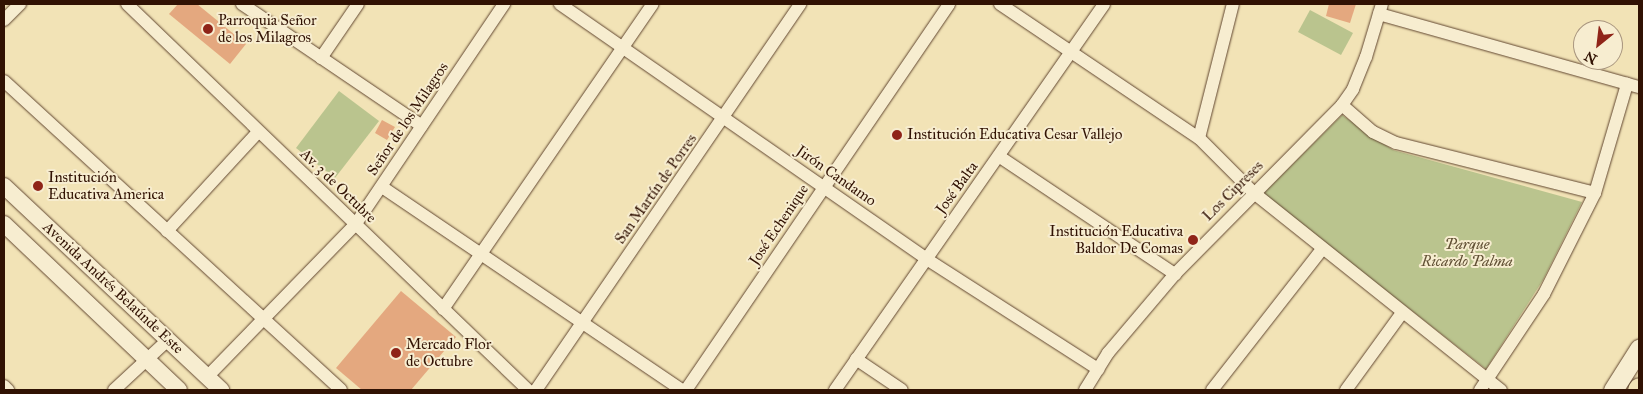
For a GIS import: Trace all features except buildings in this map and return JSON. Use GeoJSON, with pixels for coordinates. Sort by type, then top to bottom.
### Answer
{"type":"FeatureCollection","features":[{"type":"Feature","properties":{"kind":"main road"},"geometry":{"type":"LineString","coordinates":[[1613,390],[1639,349]]}},
{"type":"Feature","properties":{"kind":"street"},"geometry":{"type":"LineString","coordinates":[[4,20],[20,4]]}},
{"type":"Feature","properties":{"kind":"street","name":"Av. 3 de Octubre"},"geometry":{"type":"LineString","coordinates":[[128,4],[258,132],[528,390]]}},
{"type":"Feature","properties":{"kind":"street"},"geometry":{"type":"LineString","coordinates":[[242,4],[422,126]]}},
{"type":"Feature","properties":{"kind":"street"},"geometry":{"type":"LineString","coordinates":[[321,58],[358,4]]}},
{"type":"Feature","properties":{"kind":"street","name":"Señor de los Milagros"},"geometry":{"type":"LineString","coordinates":[[207,377],[355,225],[504,4]]}},
{"type":"Feature","properties":{"kind":"street","name":"Jirón Candamo"},"geometry":{"type":"LineString","coordinates":[[560,4],[926,258],[1098,369]]}},
{"type":"Feature","properties":{"kind":"street"},"geometry":{"type":"LineString","coordinates":[[444,310],[653,4]]}},
{"type":"Feature","properties":{"kind":"street","name":"San Martín de Porres"},"geometry":{"type":"LineString","coordinates":[[536,390],[725,118],[800,4]]}},
{"type":"Feature","properties":{"kind":"street","name":"José Echenique"},"geometry":{"type":"LineString","coordinates":[[684,390],[825,188],[949,4]]}},
{"type":"Feature","properties":{"kind":"street"},"geometry":{"type":"LineString","coordinates":[[1000,4],[1200,138],[1254,193],[1402,313],[1484,385],[1501,390]]}},
{"type":"Feature","properties":{"kind":"street","name":"José Balta"},"geometry":{"type":"LineString","coordinates":[[835,390],[926,258],[1000,157],[1104,4]]}},
{"type":"Feature","properties":{"kind":"street"},"geometry":{"type":"LineString","coordinates":[[1200,138],[1234,4]]}},
{"type":"Feature","properties":{"kind":"street"},"geometry":{"type":"LineString","coordinates":[[1381,9],[1639,87]]}},
{"type":"Feature","properties":{"kind":"street","name":"Los Cipreses"},"geometry":{"type":"LineString","coordinates":[[1085,390],[1108,353],[1175,274],[1342,105],[1353,89],[1381,9]]}},
{"type":"Feature","properties":{"kind":"street"},"geometry":{"type":"LineString","coordinates":[[4,81],[341,390]]}},
{"type":"Feature","properties":{"kind":"street"},"geometry":{"type":"LineString","coordinates":[[1484,385],[1544,294],[1595,193],[1627,84]]}},
{"type":"Feature","properties":{"kind":"street"},"geometry":{"type":"LineString","coordinates":[[1342,105],[1373,132],[1396,143],[1595,193]]}},
{"type":"Feature","properties":{"kind":"street"},"geometry":{"type":"LineString","coordinates":[[167,231],[258,132]]}},
{"type":"Feature","properties":{"kind":"street"},"geometry":{"type":"LineString","coordinates":[[1000,157],[1175,274]]}},
{"type":"Feature","properties":{"kind":"street","name":"Avenida Andrés Belaúnde Este"},"geometry":{"type":"LineString","coordinates":[[4,186],[221,390]]}},
{"type":"Feature","properties":{"kind":"street"},"geometry":{"type":"LineString","coordinates":[[382,186],[582,323],[684,390]]}},
{"type":"Feature","properties":{"kind":"street","name":"Avenida Andrés Belaúnde Este"},"geometry":{"type":"LineString","coordinates":[[4,224],[179,390]]}},
{"type":"Feature","properties":{"kind":"street"},"geometry":{"type":"LineString","coordinates":[[1212,390],[1322,249]]}},
{"type":"Feature","properties":{"kind":"street"},"geometry":{"type":"LineString","coordinates":[[1346,390],[1402,313]]}},
{"type":"Feature","properties":{"kind":"street"},"geometry":{"type":"LineString","coordinates":[[114,390],[168,340]]}},
{"type":"Feature","properties":{"kind":"street"},"geometry":{"type":"LineString","coordinates":[[856,359],[902,390]]}},
{"type":"Feature","properties":{"kind":"street"},"geometry":{"type":"LineString","coordinates":[[4,386],[8,390]]}},
{"type":"Feature","properties":{"kind":"green space"},"geometry":{"type":"Polygon","coordinates":[[[1310,10],[1353,33],[1341,55],[1298,32],[1310,10]]]}},
{"type":"Feature","properties":{"kind":"green space"},"geometry":{"type":"Polygon","coordinates":[[[339,91],[379,121],[335,178],[296,148],[339,91]]]}},
{"type":"Feature","properties":{"kind":"green space","name":"Parque Ricardo Palma"},"geometry":{"type":"Polygon","coordinates":[[[1342,115],[1393,150],[1582,202],[1543,280],[1486,369],[1263,194],[1342,115]]]}},
{"type":"Feature","properties":{"kind":"place","name":"Parroquia Señor de los Milagros"},"geometry":{"type":"Point","coordinates":[208,29]}},
{"type":"Feature","properties":{"kind":"place","name":"Institución Educativa Cesar Vallejo"},"geometry":{"type":"Point","coordinates":[897,135]}},
{"type":"Feature","properties":{"kind":"place","name":"Institución Educativa America"},"geometry":{"type":"Point","coordinates":[38,186]}},
{"type":"Feature","properties":{"kind":"place","name":"Institución Educativa Baldor De Comas"},"geometry":{"type":"Point","coordinates":[1193,240]}},
{"type":"Feature","properties":{"kind":"place","name":"Mercado Flor de Octubre"},"geometry":{"type":"Point","coordinates":[396,353]}}]}
